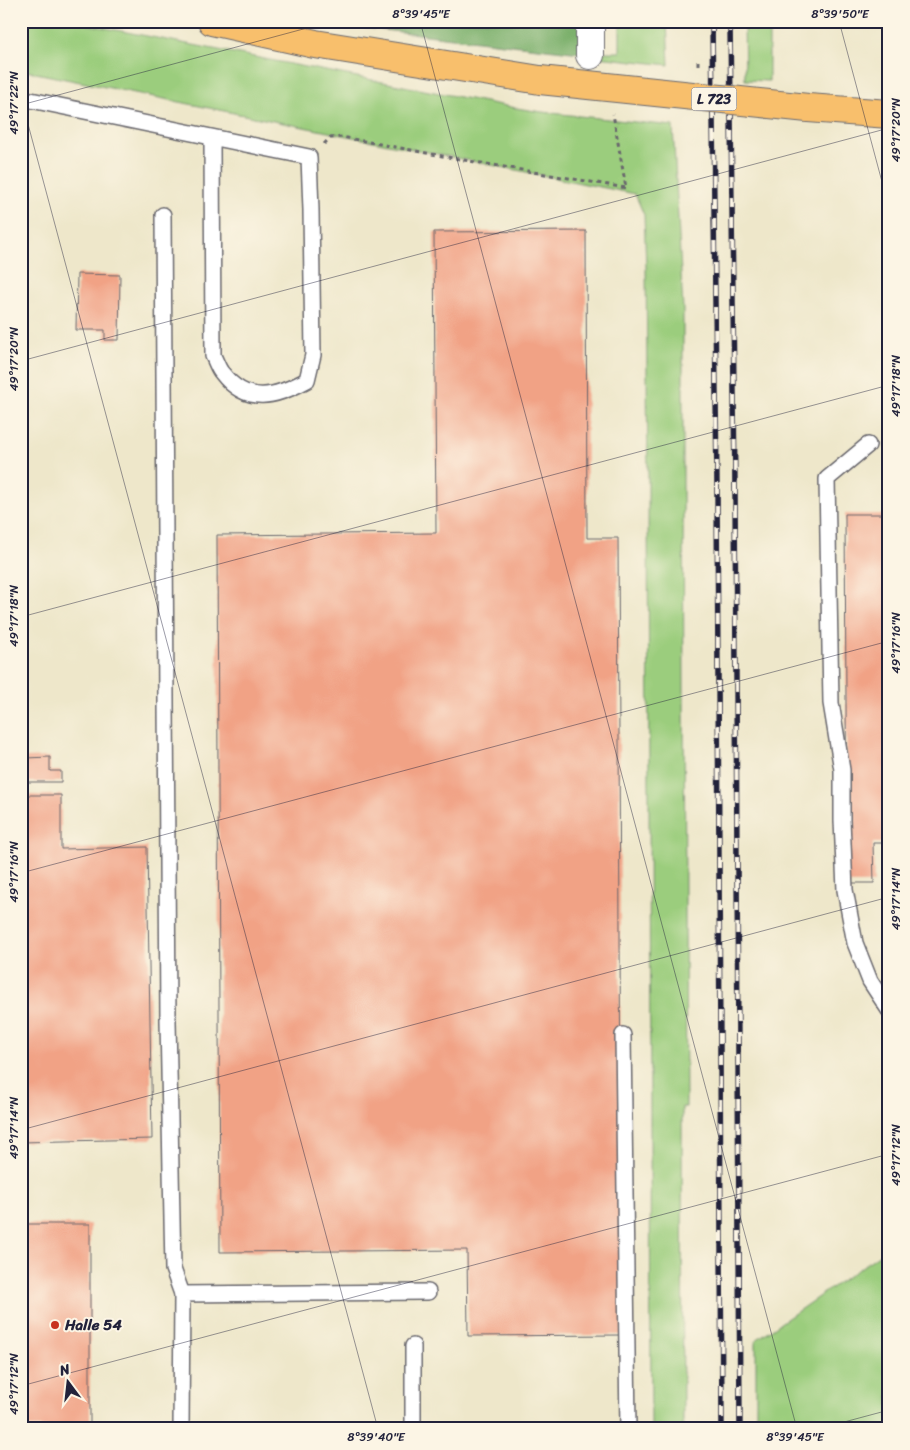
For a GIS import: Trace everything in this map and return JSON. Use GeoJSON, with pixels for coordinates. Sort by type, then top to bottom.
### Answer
{"type":"FeatureCollection","features":[{"type":"Feature","properties":{"kind":"main road","name":"L 723"},"geometry":{"type":"LineString","coordinates":[[212,21],[316,44],[540,80],[808,108],[889,114]]}},
{"type":"Feature","properties":{"kind":"street"},"geometry":{"type":"LineString","coordinates":[[590,21],[590,55]]}},
{"type":"Feature","properties":{"kind":"lane"},"geometry":{"type":"LineString","coordinates":[[21,98],[309,158],[312,210],[313,355],[307,380],[289,390],[268,396],[250,394],[234,386],[221,372],[213,356],[212,138]]}},
{"type":"Feature","properties":{"kind":"lane"},"geometry":{"type":"LineString","coordinates":[[164,215],[168,1031],[173,1269],[182,1294],[181,1429]]}},
{"type":"Feature","properties":{"kind":"lane"},"geometry":{"type":"LineString","coordinates":[[868,445],[827,478],[831,703],[842,770],[845,890],[855,943],[870,981],[889,1010]]}},
{"type":"Feature","properties":{"kind":"lane"},"geometry":{"type":"LineString","coordinates":[[623,1035],[628,1429]]}},
{"type":"Feature","properties":{"kind":"lane"},"geometry":{"type":"LineString","coordinates":[[182,1294],[428,1292]]}},
{"type":"Feature","properties":{"kind":"lane"},"geometry":{"type":"LineString","coordinates":[[413,1346],[413,1429]]}},
{"type":"Feature","properties":{"kind":"path"},"geometry":{"type":"LineString","coordinates":[[698,61],[698,66]]}},
{"type":"Feature","properties":{"kind":"path"},"geometry":{"type":"LineString","coordinates":[[309,158],[330,138],[342,137],[626,188],[611,107]]}},
{"type":"Feature","properties":{"kind":"green space"},"geometry":{"type":"Polygon","coordinates":[[[21,21],[70,21],[516,108],[673,126],[683,309],[686,1107],[682,1107],[683,1429],[651,1429],[646,267],[644,215],[635,194],[21,70],[21,21]]]}},
{"type":"Feature","properties":{"kind":"green space"},"geometry":{"type":"Polygon","coordinates":[[[314,21],[581,21],[580,53],[324,23],[314,21]]]}},
{"type":"Feature","properties":{"kind":"green space"},"geometry":{"type":"Polygon","coordinates":[[[620,21],[667,21],[669,65],[598,57],[599,52],[620,52],[620,21]]]}},
{"type":"Feature","properties":{"kind":"green space"},"geometry":{"type":"Polygon","coordinates":[[[744,21],[769,21],[769,81],[745,80],[744,21]]]}},
{"type":"Feature","properties":{"kind":"green space"},"geometry":{"type":"Polygon","coordinates":[[[889,1212],[889,1429],[756,1429],[756,1340],[883,1252],[889,1212]]]}},
{"type":"Feature","properties":{"kind":"building"},"geometry":{"type":"Polygon","coordinates":[[[586,231],[587,538],[618,538],[622,1335],[468,1336],[467,1250],[220,1252],[217,535],[436,533],[434,232],[586,231]]]}},
{"type":"Feature","properties":{"kind":"building"},"geometry":{"type":"Polygon","coordinates":[[[77,274],[120,275],[119,340],[105,340],[105,330],[76,330],[77,274]]]}},
{"type":"Feature","properties":{"kind":"building"},"geometry":{"type":"Polygon","coordinates":[[[845,514],[889,514],[889,801],[884,800],[884,843],[873,843],[874,883],[847,883],[845,514]]]}},
{"type":"Feature","properties":{"kind":"building"},"geometry":{"type":"Polygon","coordinates":[[[21,682],[24,682],[24,743],[21,744],[21,682]]]}},
{"type":"Feature","properties":{"kind":"building"},"geometry":{"type":"Polygon","coordinates":[[[50,757],[50,771],[61,771],[61,782],[25,782],[25,758],[50,757]]]}},
{"type":"Feature","properties":{"kind":"building"},"geometry":{"type":"Polygon","coordinates":[[[21,795],[61,795],[61,849],[147,847],[152,1139],[21,1142],[21,795]]]}},
{"type":"Feature","properties":{"kind":"building","name":"Halle 54"},"geometry":{"type":"Polygon","coordinates":[[[21,1224],[90,1224],[90,1427],[21,1427],[21,1224]]]}},
{"type":"Feature","properties":{"kind":"railway"},"geometry":{"type":"LineString","coordinates":[[712,21],[717,486],[722,1429]]}},
{"type":"Feature","properties":{"kind":"railway"},"geometry":{"type":"LineString","coordinates":[[730,21],[735,486],[740,1429]]}},
{"type":"Feature","properties":{"kind":"place","name":"Halle 54"},"geometry":{"type":"Point","coordinates":[55,1325]}}]}
